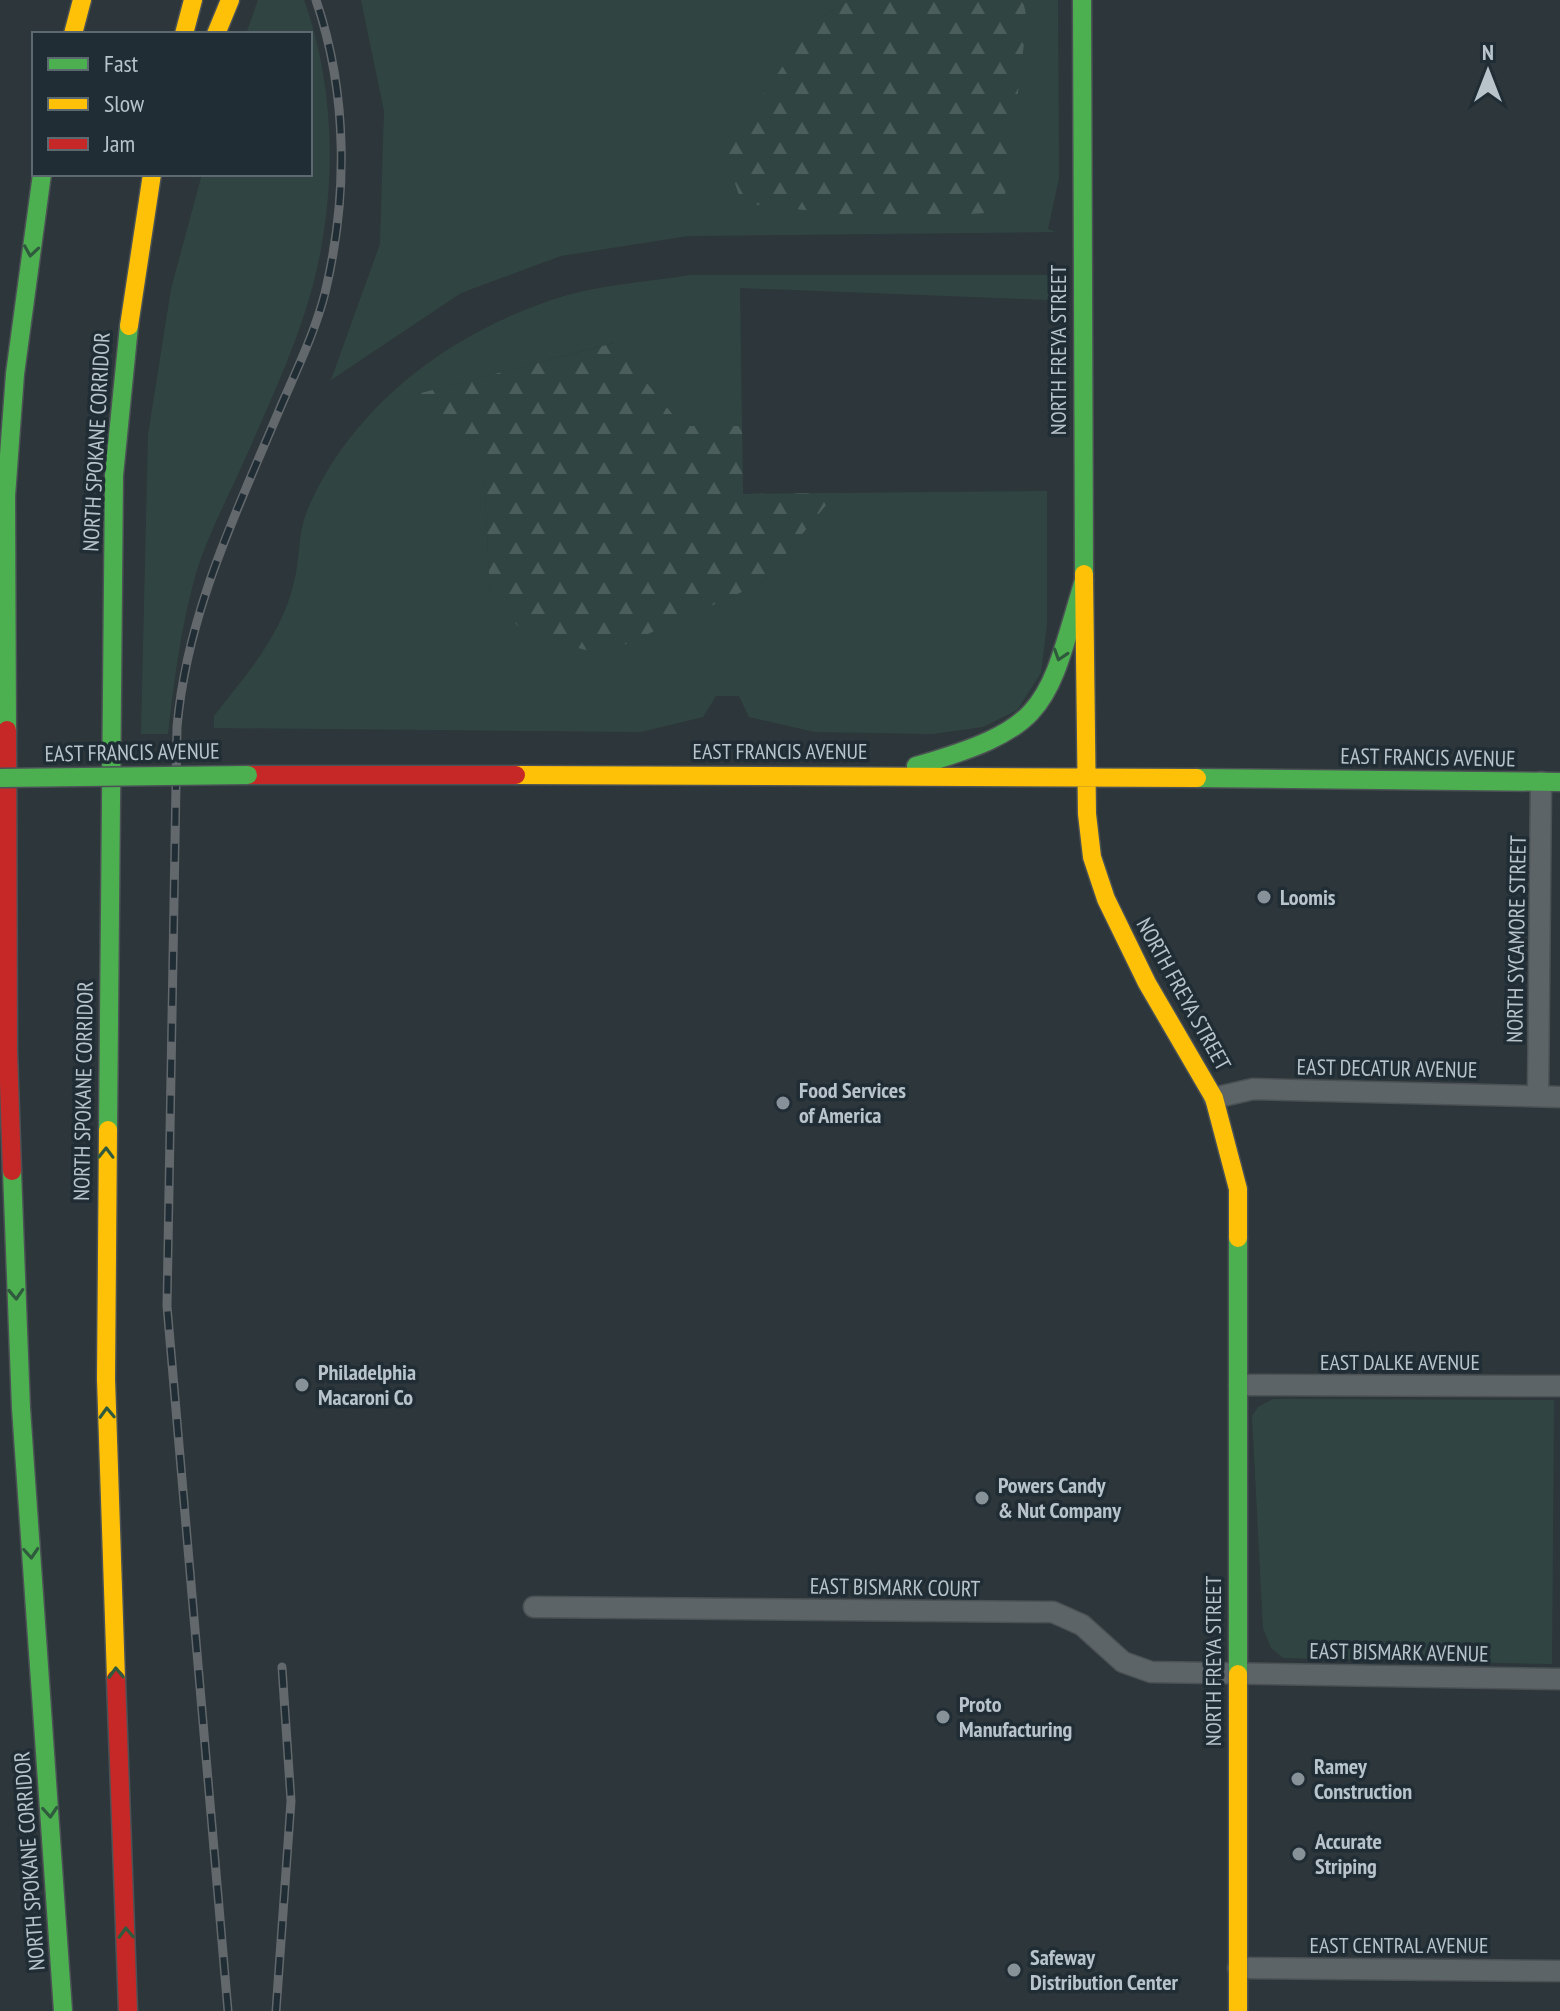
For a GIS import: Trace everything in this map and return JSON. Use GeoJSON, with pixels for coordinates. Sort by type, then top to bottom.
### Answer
{"type":"FeatureCollection","features":[{"type":"Feature","properties":{"kind":"main road"},"geometry":{"type":"LineString","coordinates":[[74,32],[82,0]]}},
{"type":"Feature","properties":{"kind":"main road"},"geometry":{"type":"LineString","coordinates":[[185,32],[193,0]]}},
{"type":"Feature","properties":{"kind":"main road"},"geometry":{"type":"LineString","coordinates":[[217,32],[230,0]]}},
{"type":"Feature","properties":{"kind":"main road","name":"NORTH FREYA STREET"},"geometry":{"type":"LineString","coordinates":[[1082,0],[1084,580],[1087,777],[1092,857],[1106,899],[1147,983],[1214,1098],[1238,1189],[1238,2011]]}},
{"type":"Feature","properties":{"kind":"main road","name":"NORTH SPOKANE CORRIDOR"},"geometry":{"type":"LineString","coordinates":[[42,176],[15,374],[6,496],[8,1035],[21,1408],[63,2011]]}},
{"type":"Feature","properties":{"kind":"main road","name":"NORTH SPOKANE CORRIDOR"},"geometry":{"type":"LineString","coordinates":[[128,2011],[106,1379],[113,539],[125,338],[152,176]]}},
{"type":"Feature","properties":{"kind":"main road"},"geometry":{"type":"LineString","coordinates":[[125,338],[168,176]]}},
{"type":"Feature","properties":{"kind":"main road"},"geometry":{"type":"LineString","coordinates":[[886,775],[963,752],[1011,730],[1029,717],[1048,689],[1084,580]]}},
{"type":"Feature","properties":{"kind":"main road","name":"EAST FRANCIS AVENUE"},"geometry":{"type":"LineString","coordinates":[[0,778],[886,775],[1551,782]]}},
{"type":"Feature","properties":{"kind":"street","name":"NORTH SYCAMORE STREET"},"geometry":{"type":"LineString","coordinates":[[1538,1096],[1551,782]]}},
{"type":"Feature","properties":{"kind":"street","name":"EAST DECATUR AVENUE"},"geometry":{"type":"LineString","coordinates":[[1214,1098],[1253,1089],[1560,1097]]}},
{"type":"Feature","properties":{"kind":"street","name":"EAST DALKE AVENUE"},"geometry":{"type":"LineString","coordinates":[[1239,1385],[1560,1386]]}},
{"type":"Feature","properties":{"kind":"street","name":"EAST BISMARK COURT"},"geometry":{"type":"LineString","coordinates":[[534,1607],[1053,1612],[1082,1625],[1123,1662],[1151,1672],[1237,1673]]}},
{"type":"Feature","properties":{"kind":"street","name":"EAST BISMARK AVENUE"},"geometry":{"type":"LineString","coordinates":[[1237,1673],[1560,1679]]}},
{"type":"Feature","properties":{"kind":"street","name":"EAST CENTRAL AVENUE"},"geometry":{"type":"LineString","coordinates":[[1238,1968],[1560,1971]]}},
{"type":"Feature","properties":{"kind":"green space"},"geometry":{"type":"Polygon","coordinates":[[[258,0],[304,0],[323,71],[328,108],[330,145],[326,220],[311,292],[298,332],[196,573],[179,653],[168,734],[141,734],[148,435],[171,289],[201,176],[312,176],[312,32],[247,32],[258,0]]]}},
{"type":"Feature","properties":{"kind":"green space"},"geometry":{"type":"Polygon","coordinates":[[[361,0],[850,0],[812,23],[1027,20],[1023,0],[1058,0],[1059,178],[1048,229],[1056,232],[688,236],[561,256],[461,293],[331,380],[380,244],[384,111],[361,0]]]}},
{"type":"Feature","properties":{"kind":"green space"},"geometry":{"type":"Polygon","coordinates":[[[850,0],[1023,0],[1027,19],[1003,212],[885,219],[742,203],[724,153],[812,23],[850,0]]]}},
{"type":"Feature","properties":{"kind":"green space"},"geometry":{"type":"Polygon","coordinates":[[[690,275],[1050,275],[1050,300],[740,288],[742,426],[682,427],[613,343],[414,395],[484,469],[490,597],[762,583],[836,493],[1047,491],[1047,624],[1041,673],[1017,710],[983,727],[932,734],[815,732],[749,717],[739,696],[716,696],[703,717],[641,732],[214,728],[214,716],[262,654],[281,620],[294,582],[307,511],[327,472],[351,437],[380,404],[446,350],[523,311],[579,292],[690,275]]]}},
{"type":"Feature","properties":{"kind":"green space"},"geometry":{"type":"Polygon","coordinates":[[[614,343],[682,426],[742,426],[743,494],[836,493],[762,583],[603,654],[528,636],[490,597],[484,469],[413,395],[614,343]]]}},
{"type":"Feature","properties":{"kind":"green space"},"geometry":{"type":"Polygon","coordinates":[[[1273,1399],[1554,1400],[1552,1664],[1283,1658],[1271,1648],[1263,1628],[1252,1416],[1258,1407],[1273,1399]]]}},
{"type":"Feature","properties":{"kind":"railway"},"geometry":{"type":"LineString","coordinates":[[228,2011],[167,1306],[177,727],[191,643],[216,563],[311,336],[333,257],[341,183],[339,109],[327,36],[316,0]]}},
{"type":"Feature","properties":{"kind":"railway"},"geometry":{"type":"LineString","coordinates":[[276,2011],[291,1801],[282,1667]]}},
{"type":"Feature","properties":{"kind":"traffic: fast"},"geometry":{"type":"LineString","coordinates":[[1082,0],[1084,574]]}},
{"type":"Feature","properties":{"kind":"traffic: fast"},"geometry":{"type":"LineString","coordinates":[[7,730],[6,496],[15,374],[42,176]]}},
{"type":"Feature","properties":{"kind":"traffic: fast"},"geometry":{"type":"LineString","coordinates":[[108,1130],[114,475],[129,326]]}},
{"type":"Feature","properties":{"kind":"traffic: fast"},"geometry":{"type":"LineString","coordinates":[[916,766],[994,738],[1018,723],[1036,706],[1050,684],[1061,657],[1084,580]]}},
{"type":"Feature","properties":{"kind":"traffic: fast"},"geometry":{"type":"LineString","coordinates":[[0,778],[248,775]]}},
{"type":"Feature","properties":{"kind":"traffic: fast"},"geometry":{"type":"LineString","coordinates":[[1197,778],[1560,782]]}},
{"type":"Feature","properties":{"kind":"traffic: fast"},"geometry":{"type":"LineString","coordinates":[[12,1171],[21,1408],[63,2011]]}},
{"type":"Feature","properties":{"kind":"traffic: fast"},"geometry":{"type":"LineString","coordinates":[[1238,1238],[1238,1674]]}},
{"type":"Feature","properties":{"kind":"traffic: slow"},"geometry":{"type":"LineString","coordinates":[[74,32],[82,0]]}},
{"type":"Feature","properties":{"kind":"traffic: slow"},"geometry":{"type":"LineString","coordinates":[[185,32],[193,0]]}},
{"type":"Feature","properties":{"kind":"traffic: slow"},"geometry":{"type":"LineString","coordinates":[[217,32],[230,0]]}},
{"type":"Feature","properties":{"kind":"traffic: slow"},"geometry":{"type":"LineString","coordinates":[[129,326],[152,176]]}},
{"type":"Feature","properties":{"kind":"traffic: slow"},"geometry":{"type":"LineString","coordinates":[[1084,574],[1087,814],[1092,857],[1106,899],[1147,983],[1214,1098],[1238,1189],[1238,1238]]}},
{"type":"Feature","properties":{"kind":"traffic: slow"},"geometry":{"type":"LineString","coordinates":[[516,775],[1197,778]]}},
{"type":"Feature","properties":{"kind":"traffic: slow"},"geometry":{"type":"LineString","coordinates":[[108,1130],[106,1379],[116,1679]]}},
{"type":"Feature","properties":{"kind":"traffic: slow"},"geometry":{"type":"LineString","coordinates":[[1238,1674],[1238,2011]]}},
{"type":"Feature","properties":{"kind":"traffic: jam"},"geometry":{"type":"LineString","coordinates":[[7,730],[8,1051],[12,1171]]}},
{"type":"Feature","properties":{"kind":"traffic: jam"},"geometry":{"type":"LineString","coordinates":[[248,775],[516,775]]}},
{"type":"Feature","properties":{"kind":"traffic: jam"},"geometry":{"type":"LineString","coordinates":[[116,1679],[128,2011]]}},
{"type":"Feature","properties":{"kind":"place","name":"Loomis"},"geometry":{"type":"Point","coordinates":[1264,897]}},
{"type":"Feature","properties":{"kind":"place","name":"Food Services of America"},"geometry":{"type":"Point","coordinates":[783,1103]}},
{"type":"Feature","properties":{"kind":"place","name":"Philadelphia Macaroni Co"},"geometry":{"type":"Point","coordinates":[302,1385]}},
{"type":"Feature","properties":{"kind":"place","name":"Powers Candy & Nut Company"},"geometry":{"type":"Point","coordinates":[982,1498]}},
{"type":"Feature","properties":{"kind":"place","name":"Proto Manufacturing"},"geometry":{"type":"Point","coordinates":[943,1717]}},
{"type":"Feature","properties":{"kind":"place","name":"Ramey Construction"},"geometry":{"type":"Point","coordinates":[1298,1779]}},
{"type":"Feature","properties":{"kind":"place","name":"Accurate Striping"},"geometry":{"type":"Point","coordinates":[1299,1854]}},
{"type":"Feature","properties":{"kind":"place","name":"Safeway Distribution Center"},"geometry":{"type":"Point","coordinates":[1014,1970]}}]}
